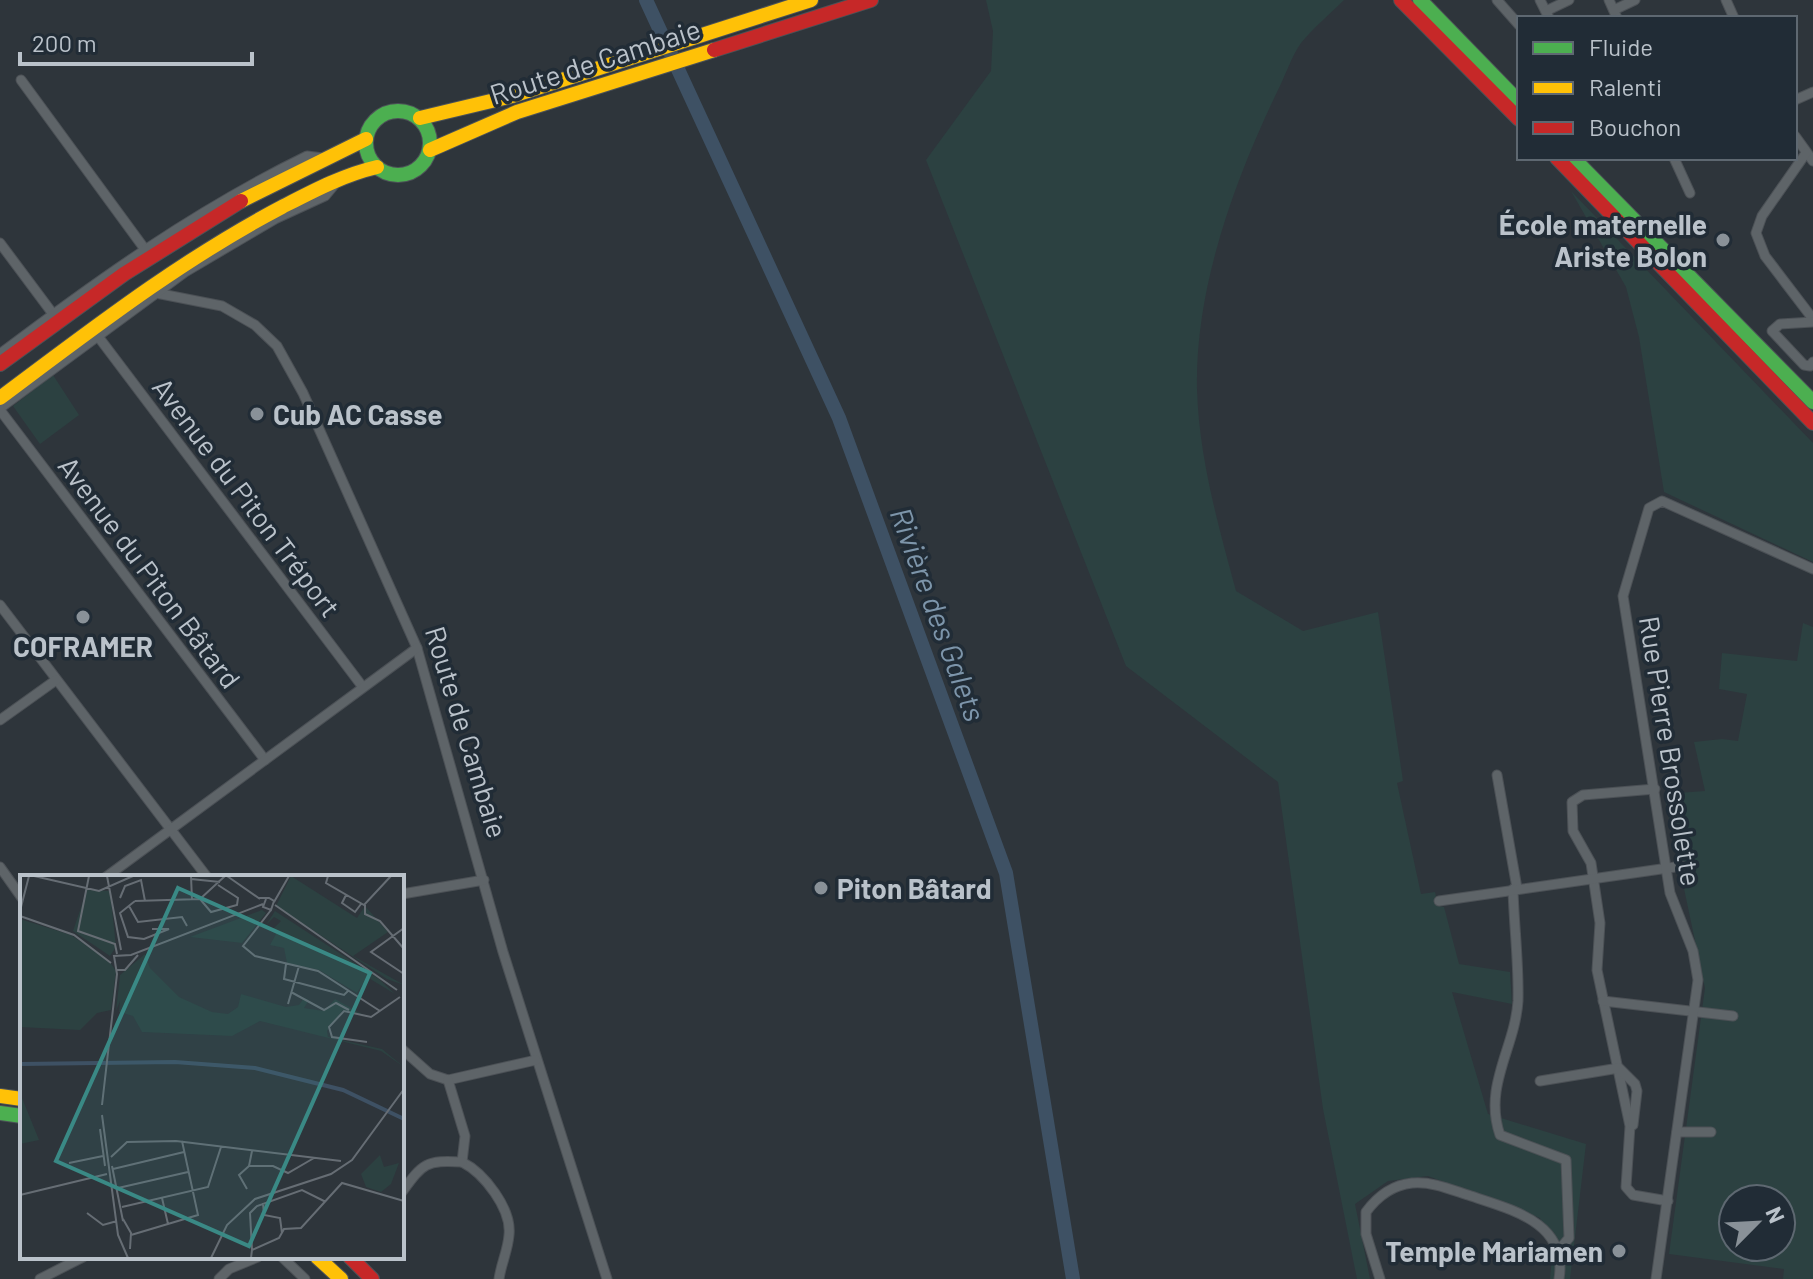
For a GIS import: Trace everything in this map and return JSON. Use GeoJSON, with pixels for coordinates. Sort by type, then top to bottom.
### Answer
{"type":"FeatureCollection","features":[{"type":"Feature","properties":{"kind":"main road","name":"Route de Cambaie"},"geometry":{"type":"LineString","coordinates":[[0,364],[167,245],[259,191],[366,139],[374,121],[382,114],[401,110],[420,118],[512,96],[811,0]]}},
{"type":"Feature","properties":{"kind":"main road","name":"Route de Cambaie"},"geometry":{"type":"LineString","coordinates":[[0,398],[181,265],[273,211],[336,181],[377,167],[391,174],[411,173],[426,160],[430,150],[517,112],[871,0]]}},
{"type":"Feature","properties":{"kind":"main road"},"geometry":{"type":"LineString","coordinates":[[1401,0],[1517,117]]}},
{"type":"Feature","properties":{"kind":"main road"},"geometry":{"type":"LineString","coordinates":[[1420,0],[1517,100]]}},
{"type":"Feature","properties":{"kind":"main road"},"geometry":{"type":"LineString","coordinates":[[420,118],[429,132],[430,150]]}},
{"type":"Feature","properties":{"kind":"main road"},"geometry":{"type":"LineString","coordinates":[[366,139],[368,154],[377,167]]}},
{"type":"Feature","properties":{"kind":"main road"},"geometry":{"type":"LineString","coordinates":[[1559,160],[1813,423]]}},
{"type":"Feature","properties":{"kind":"main road"},"geometry":{"type":"LineString","coordinates":[[1575,160],[1813,402]]}},
{"type":"Feature","properties":{"kind":"main road"},"geometry":{"type":"LineString","coordinates":[[0,1096],[20,1099]]}},
{"type":"Feature","properties":{"kind":"main road"},"geometry":{"type":"LineString","coordinates":[[0,1113],[20,1116]]}},
{"type":"Feature","properties":{"kind":"main road"},"geometry":{"type":"LineString","coordinates":[[319,1259],[341,1279]]}},
{"type":"Feature","properties":{"kind":"main road"},"geometry":{"type":"LineString","coordinates":[[352,1259],[372,1279]]}},
{"type":"Feature","properties":{"kind":"street"},"geometry":{"type":"LineString","coordinates":[[1497,0],[1517,23]]}},
{"type":"Feature","properties":{"kind":"street"},"geometry":{"type":"LineString","coordinates":[[1540,0],[1548,14],[1569,0]]}},
{"type":"Feature","properties":{"kind":"street"},"geometry":{"type":"LineString","coordinates":[[1609,0],[1616,14],[1635,0]]}},
{"type":"Feature","properties":{"kind":"street"},"geometry":{"type":"LineString","coordinates":[[1726,0],[1732,14]]}},
{"type":"Feature","properties":{"kind":"street"},"geometry":{"type":"LineString","coordinates":[[21,80],[144,248]]}},
{"type":"Feature","properties":{"kind":"street"},"geometry":{"type":"LineString","coordinates":[[1797,139],[1809,157],[1762,216],[1756,233],[1765,256],[1813,320],[1780,324],[1774,326],[1772,331],[1804,365],[1810,366],[1813,362]]}},
{"type":"Feature","properties":{"kind":"street"},"geometry":{"type":"LineString","coordinates":[[0,354],[144,248],[255,181],[307,156],[327,158]]}},
{"type":"Feature","properties":{"kind":"street"},"geometry":{"type":"LineString","coordinates":[[1675,160],[1690,193]]}},
{"type":"Feature","properties":{"kind":"street"},"geometry":{"type":"LineString","coordinates":[[0,409],[178,277],[275,219],[325,196],[336,181]]}},
{"type":"Feature","properties":{"kind":"street"},"geometry":{"type":"LineString","coordinates":[[0,243],[53,314]]}},
{"type":"Feature","properties":{"kind":"street"},"geometry":{"type":"LineString","coordinates":[[178,277],[186,298]]}},
{"type":"Feature","properties":{"kind":"street","name":"Route de Cambaie"},"geometry":{"type":"LineString","coordinates":[[156,293],[222,306],[255,325],[277,346],[303,393],[417,648],[536,1060],[607,1279]]}},
{"type":"Feature","properties":{"kind":"street","name":"Avenue du Piton Tréport"},"geometry":{"type":"LineString","coordinates":[[97,335],[362,686]]}},
{"type":"Feature","properties":{"kind":"street","name":"Avenue du Piton Bâtard"},"geometry":{"type":"LineString","coordinates":[[0,409],[265,760]]}},
{"type":"Feature","properties":{"kind":"street","name":"Rue Pierre Brossolette"},"geometry":{"type":"LineString","coordinates":[[1656,1279],[1695,1011],[1697,968],[1670,893],[1623,596],[1649,508],[1657,501],[1668,502],[1813,569]]}},
{"type":"Feature","properties":{"kind":"street"},"geometry":{"type":"LineString","coordinates":[[0,605],[205,875]]}},
{"type":"Feature","properties":{"kind":"street"},"geometry":{"type":"LineString","coordinates":[[109,875],[417,648]]}},
{"type":"Feature","properties":{"kind":"street"},"geometry":{"type":"LineString","coordinates":[[0,720],[56,680]]}},
{"type":"Feature","properties":{"kind":"street"},"geometry":{"type":"LineString","coordinates":[[1497,775],[1515,888],[1518,1004],[1504,1053],[1493,1114],[1500,1135],[1566,1160],[1569,1238],[1557,1252]]}},
{"type":"Feature","properties":{"kind":"street"},"geometry":{"type":"LineString","coordinates":[[1655,789],[1583,795],[1572,802],[1573,831],[1589,857],[1593,877],[1600,923],[1596,962],[1603,1001],[1619,1068],[1631,1079],[1637,1091],[1624,1181],[1628,1192],[1668,1201]]}},
{"type":"Feature","properties":{"kind":"street"},"geometry":{"type":"LineString","coordinates":[[1439,901],[1682,866]]}},
{"type":"Feature","properties":{"kind":"street"},"geometry":{"type":"LineString","coordinates":[[0,867],[20,895]]}},
{"type":"Feature","properties":{"kind":"street"},"geometry":{"type":"LineString","coordinates":[[404,894],[484,880]]}},
{"type":"Feature","properties":{"kind":"street"},"geometry":{"type":"LineString","coordinates":[[1603,1001],[1733,1016]]}},
{"type":"Feature","properties":{"kind":"street"},"geometry":{"type":"LineString","coordinates":[[404,1051],[430,1074],[448,1080],[536,1060]]}},
{"type":"Feature","properties":{"kind":"street"},"geometry":{"type":"LineString","coordinates":[[1540,1081],[1619,1068]]}},
{"type":"Feature","properties":{"kind":"street"},"geometry":{"type":"LineString","coordinates":[[448,1080],[465,1136],[462,1162]]}},
{"type":"Feature","properties":{"kind":"street"},"geometry":{"type":"LineString","coordinates":[[1677,1132],[1711,1132]]}},
{"type":"Feature","properties":{"kind":"street"},"geometry":{"type":"LineString","coordinates":[[404,1189],[420,1166],[436,1161],[462,1162],[481,1175],[506,1215],[510,1233],[499,1279]]}},
{"type":"Feature","properties":{"kind":"street"},"geometry":{"type":"LineString","coordinates":[[1380,1279],[1366,1234],[1366,1212],[1384,1194],[1411,1183],[1431,1183],[1523,1213],[1542,1227],[1557,1252],[1559,1279]]}},
{"type":"Feature","properties":{"kind":"street"},"geometry":{"type":"LineString","coordinates":[[40,1279],[79,1259]]}},
{"type":"Feature","properties":{"kind":"street"},"geometry":{"type":"LineString","coordinates":[[219,1279],[229,1269],[253,1259]]}},
{"type":"Feature","properties":{"kind":"street"},"geometry":{"type":"LineString","coordinates":[[284,1259],[305,1279]]}},
{"type":"Feature","properties":{"kind":"green space"},"geometry":{"type":"Polygon","coordinates":[[[986,0],[1344,0],[1306,37],[1294,54],[1246,162],[1220,236],[1210,274],[1198,351],[1197,389],[1205,466],[1236,591],[1303,631],[1378,612],[1403,781],[1397,783],[1421,894],[1435,892],[1438,906],[1444,907],[1459,964],[1510,972],[1512,1004],[1452,992],[1488,1114],[1586,1144],[1570,1279],[1550,1279],[1552,1256],[1540,1218],[1428,1176],[1388,1181],[1355,1204],[1370,1279],[1357,1279],[1323,1109],[1278,782],[1126,666],[926,160],[991,71],[993,31],[986,0]]]}},
{"type":"Feature","properties":{"kind":"green space"},"geometry":{"type":"Polygon","coordinates":[[[1571,191],[1813,443],[1813,562],[1664,492],[1639,337],[1626,287],[1571,191]]]}},
{"type":"Feature","properties":{"kind":"green space"},"geometry":{"type":"Polygon","coordinates":[[[53,375],[79,415],[40,444],[13,406],[53,375]]]}},
{"type":"Feature","properties":{"kind":"green space"},"geometry":{"type":"Polygon","coordinates":[[[1803,623],[1813,627],[1813,1279],[1783,1279],[1784,1269],[1738,1263],[1797,1263],[1797,1183],[1717,1183],[1717,1260],[1669,1254],[1705,988],[1664,794],[1705,791],[1694,742],[1738,741],[1747,694],[1719,689],[1722,653],[1797,661],[1803,623]]]}},
{"type":"Feature","properties":{"kind":"waterway","name":"Rivière des Galets"},"geometry":{"type":"LineString","coordinates":[[646,0],[839,418],[1006,873],[1073,1279]]}},
{"type":"Feature","properties":{"kind":"traffic: fast"},"geometry":{"type":"LineString","coordinates":[[1420,0],[1517,100]]}},
{"type":"Feature","properties":{"kind":"traffic: fast"},"geometry":{"type":"LineString","coordinates":[[392,111],[404,111],[421,120],[428,131],[430,143],[428,155],[421,166],[404,175],[392,175],[380,170],[371,161],[366,149],[366,137],[371,125],[380,116],[392,111]]}},
{"type":"Feature","properties":{"kind":"traffic: fast"},"geometry":{"type":"LineString","coordinates":[[1575,160],[1813,402]]}},
{"type":"Feature","properties":{"kind":"traffic: fast"},"geometry":{"type":"LineString","coordinates":[[0,1113],[20,1116]]}},
{"type":"Feature","properties":{"kind":"traffic: slow"},"geometry":{"type":"LineString","coordinates":[[420,118],[512,96],[811,0]]}},
{"type":"Feature","properties":{"kind":"traffic: slow"},"geometry":{"type":"LineString","coordinates":[[430,150],[517,112],[714,50]]}},
{"type":"Feature","properties":{"kind":"traffic: slow"},"geometry":{"type":"LineString","coordinates":[[241,201],[366,139]]}},
{"type":"Feature","properties":{"kind":"traffic: slow"},"geometry":{"type":"LineString","coordinates":[[0,398],[137,297],[208,250],[317,189],[377,167]]}},
{"type":"Feature","properties":{"kind":"traffic: slow"},"geometry":{"type":"LineString","coordinates":[[0,1096],[20,1099]]}},
{"type":"Feature","properties":{"kind":"traffic: slow"},"geometry":{"type":"LineString","coordinates":[[319,1259],[341,1279]]}},
{"type":"Feature","properties":{"kind":"traffic: jam"},"geometry":{"type":"LineString","coordinates":[[714,50],[871,0]]}},
{"type":"Feature","properties":{"kind":"traffic: jam"},"geometry":{"type":"LineString","coordinates":[[1401,0],[1517,117]]}},
{"type":"Feature","properties":{"kind":"traffic: jam"},"geometry":{"type":"LineString","coordinates":[[1559,160],[1813,423]]}},
{"type":"Feature","properties":{"kind":"traffic: jam"},"geometry":{"type":"LineString","coordinates":[[0,364],[124,274],[241,201]]}},
{"type":"Feature","properties":{"kind":"traffic: jam"},"geometry":{"type":"LineString","coordinates":[[352,1259],[372,1279]]}},
{"type":"Feature","properties":{"kind":"place","name":"École maternelle Ariste Bolon"},"geometry":{"type":"Point","coordinates":[1723,240]}},
{"type":"Feature","properties":{"kind":"place","name":"Cub AC Casse"},"geometry":{"type":"Point","coordinates":[257,414]}},
{"type":"Feature","properties":{"kind":"place","name":"COFRAMER"},"geometry":{"type":"Point","coordinates":[83,617]}},
{"type":"Feature","properties":{"kind":"place","name":"Piton Bâtard"},"geometry":{"type":"Point","coordinates":[821,888]}},
{"type":"Feature","properties":{"kind":"place","name":"Temple Mariamen"},"geometry":{"type":"Point","coordinates":[1619,1251]}}]}
